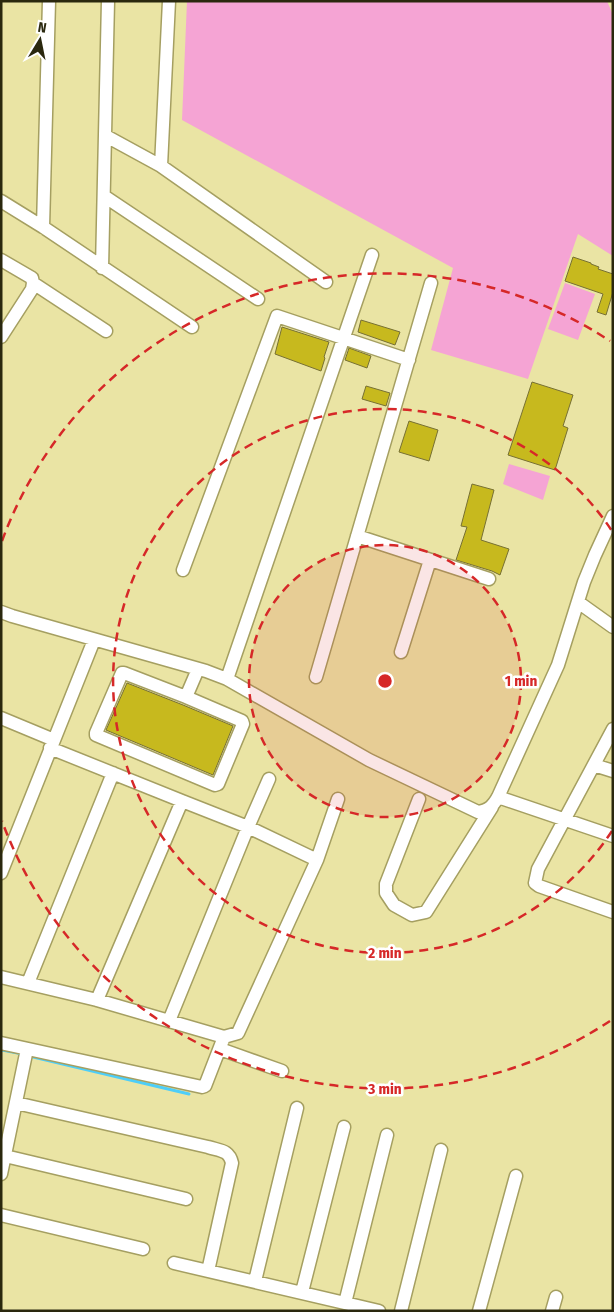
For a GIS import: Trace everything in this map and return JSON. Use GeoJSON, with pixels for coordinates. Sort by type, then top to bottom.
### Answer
{"type":"FeatureCollection","features":[{"type":"Feature","properties":{"kind":"street"},"geometry":{"type":"LineString","coordinates":[[43,227],[50,1]]}},
{"type":"Feature","properties":{"kind":"street"},"geometry":{"type":"LineString","coordinates":[[102,268],[108,1]]}},
{"type":"Feature","properties":{"kind":"street"},"geometry":{"type":"LineString","coordinates":[[161,166],[169,1]]}},
{"type":"Feature","properties":{"kind":"street"},"geometry":{"type":"LineString","coordinates":[[106,136],[161,166],[326,282]]}},
{"type":"Feature","properties":{"kind":"street"},"geometry":{"type":"LineString","coordinates":[[104,196],[258,299]]}},
{"type":"Feature","properties":{"kind":"street"},"geometry":{"type":"LineString","coordinates":[[1,201],[192,327]]}},
{"type":"Feature","properties":{"kind":"street"},"geometry":{"type":"LineString","coordinates":[[227,679],[372,255]]}},
{"type":"Feature","properties":{"kind":"street"},"geometry":{"type":"LineString","coordinates":[[1,260],[32,278],[33,283],[32,289],[1,338]]}},
{"type":"Feature","properties":{"kind":"street"},"geometry":{"type":"LineString","coordinates":[[33,283],[106,331]]}},
{"type":"Feature","properties":{"kind":"street"},"geometry":{"type":"LineString","coordinates":[[316,677],[431,283]]}},
{"type":"Feature","properties":{"kind":"street"},"geometry":{"type":"LineString","coordinates":[[183,570],[277,316],[409,360]]}},
{"type":"Feature","properties":{"kind":"street"},"geometry":{"type":"LineString","coordinates":[[419,799],[386,884],[386,893],[394,904],[412,914],[426,912],[495,802],[558,665],[595,555],[613,516]]}},
{"type":"Feature","properties":{"kind":"street"},"geometry":{"type":"LineString","coordinates":[[357,536],[489,579]]}},
{"type":"Feature","properties":{"kind":"street"},"geometry":{"type":"LineString","coordinates":[[401,652],[430,560]]}},
{"type":"Feature","properties":{"kind":"street"},"geometry":{"type":"LineString","coordinates":[[578,602],[613,627]]}},
{"type":"Feature","properties":{"kind":"street"},"geometry":{"type":"LineString","coordinates":[[1,612],[227,679],[369,760],[478,812],[495,802],[564,819],[613,836]]}},
{"type":"Feature","properties":{"kind":"street"},"geometry":{"type":"LineString","coordinates":[[1,873],[94,640]]}},
{"type":"Feature","properties":{"kind":"street"},"geometry":{"type":"LineString","coordinates":[[186,697],[198,669]]}},
{"type":"Feature","properties":{"kind":"street"},"geometry":{"type":"LineString","coordinates":[[122,673],[186,697],[243,723],[218,784],[215,785],[96,735],[122,673]]}},
{"type":"Feature","properties":{"kind":"street"},"geometry":{"type":"LineString","coordinates":[[1,718],[113,773],[248,827],[317,860]]}},
{"type":"Feature","properties":{"kind":"street"},"geometry":{"type":"LineString","coordinates":[[613,729],[535,876],[535,883],[540,886],[613,912]]}},
{"type":"Feature","properties":{"kind":"street"},"geometry":{"type":"LineString","coordinates":[[594,765],[613,771]]}},
{"type":"Feature","properties":{"kind":"street"},"geometry":{"type":"LineString","coordinates":[[28,983],[113,773]]}},
{"type":"Feature","properties":{"kind":"street"},"geometry":{"type":"LineString","coordinates":[[169,1021],[269,779]]}},
{"type":"Feature","properties":{"kind":"street"},"geometry":{"type":"LineString","coordinates":[[1,1043],[202,1087],[206,1086],[222,1043],[238,1032],[317,860],[338,799]]}},
{"type":"Feature","properties":{"kind":"street"},"geometry":{"type":"LineString","coordinates":[[98,1000],[182,801]]}},
{"type":"Feature","properties":{"kind":"street"},"geometry":{"type":"LineString","coordinates":[[1,977],[98,1000],[169,1021],[222,1043],[282,1072]]}},
{"type":"Feature","properties":{"kind":"street"},"geometry":{"type":"LineString","coordinates":[[1,1174],[27,1049]]}},
{"type":"Feature","properties":{"kind":"street"},"geometry":{"type":"LineString","coordinates":[[16,1103],[228,1153],[231,1156],[232,1164],[208,1271]]}},
{"type":"Feature","properties":{"kind":"street"},"geometry":{"type":"LineString","coordinates":[[255,1281],[296,1108]]}},
{"type":"Feature","properties":{"kind":"street"},"geometry":{"type":"LineString","coordinates":[[302,1292],[344,1127]]}},
{"type":"Feature","properties":{"kind":"street"},"geometry":{"type":"LineString","coordinates":[[345,1303],[387,1135]]}},
{"type":"Feature","properties":{"kind":"street"},"geometry":{"type":"LineString","coordinates":[[401,1311],[441,1150]]}},
{"type":"Feature","properties":{"kind":"street"},"geometry":{"type":"LineString","coordinates":[[5,1156],[186,1199]]}},
{"type":"Feature","properties":{"kind":"street"},"geometry":{"type":"LineString","coordinates":[[479,1311],[516,1176]]}},
{"type":"Feature","properties":{"kind":"street"},"geometry":{"type":"LineString","coordinates":[[1,1215],[144,1249]]}},
{"type":"Feature","properties":{"kind":"street"},"geometry":{"type":"LineString","coordinates":[[174,1263],[379,1311]]}},
{"type":"Feature","properties":{"kind":"street"},"geometry":{"type":"LineString","coordinates":[[552,1311],[556,1297]]}},
{"type":"Feature","properties":{"kind":"shaded area"},"geometry":{"type":"Polygon","coordinates":[[[187,1],[607,1],[613,15],[613,256],[578,234],[528,379],[431,350],[453,268],[182,120],[187,1]]]}},
{"type":"Feature","properties":{"kind":"shaded area"},"geometry":{"type":"Polygon","coordinates":[[[565,283],[595,294],[578,340],[548,329],[565,283]]]}},
{"type":"Feature","properties":{"kind":"shaded area"},"geometry":{"type":"Polygon","coordinates":[[[509,464],[550,476],[543,500],[503,484],[509,464]]]}},
{"type":"Feature","properties":{"kind":"building"},"geometry":{"type":"Polygon","coordinates":[[[573,257],[591,263],[599,267],[598,269],[613,274],[613,292],[606,315],[597,312],[603,294],[565,281],[573,257]]]}},
{"type":"Feature","properties":{"kind":"building"},"geometry":{"type":"Polygon","coordinates":[[[361,320],[400,332],[395,345],[358,332],[361,320]]]}},
{"type":"Feature","properties":{"kind":"building"},"geometry":{"type":"Polygon","coordinates":[[[282,327],[329,342],[321,371],[275,354],[282,327]]]}},
{"type":"Feature","properties":{"kind":"building"},"geometry":{"type":"Polygon","coordinates":[[[349,348],[371,356],[367,368],[345,360],[349,348]]]}},
{"type":"Feature","properties":{"kind":"building"},"geometry":{"type":"Polygon","coordinates":[[[532,382],[573,395],[563,426],[568,428],[555,470],[508,455],[532,382]]]}},
{"type":"Feature","properties":{"kind":"building"},"geometry":{"type":"Polygon","coordinates":[[[366,386],[390,393],[386,406],[362,399],[366,386]]]}},
{"type":"Feature","properties":{"kind":"building"},"geometry":{"type":"Polygon","coordinates":[[[409,421],[438,430],[429,461],[399,452],[409,421]]]}},
{"type":"Feature","properties":{"kind":"building"},"geometry":{"type":"Polygon","coordinates":[[[472,484],[494,490],[481,540],[509,549],[500,575],[456,560],[467,527],[461,526],[472,484]]]}},
{"type":"Feature","properties":{"kind":"building"},"geometry":{"type":"Polygon","coordinates":[[[127,683],[233,726],[213,775],[106,730],[127,683]]]}},
{"type":"Feature","properties":{"kind":"waterway"},"geometry":{"type":"LineString","coordinates":[[2,1050],[23,1054]]}},
{"type":"Feature","properties":{"kind":"waterway"},"geometry":{"type":"LineString","coordinates":[[29,1056],[189,1094]]}}]}
